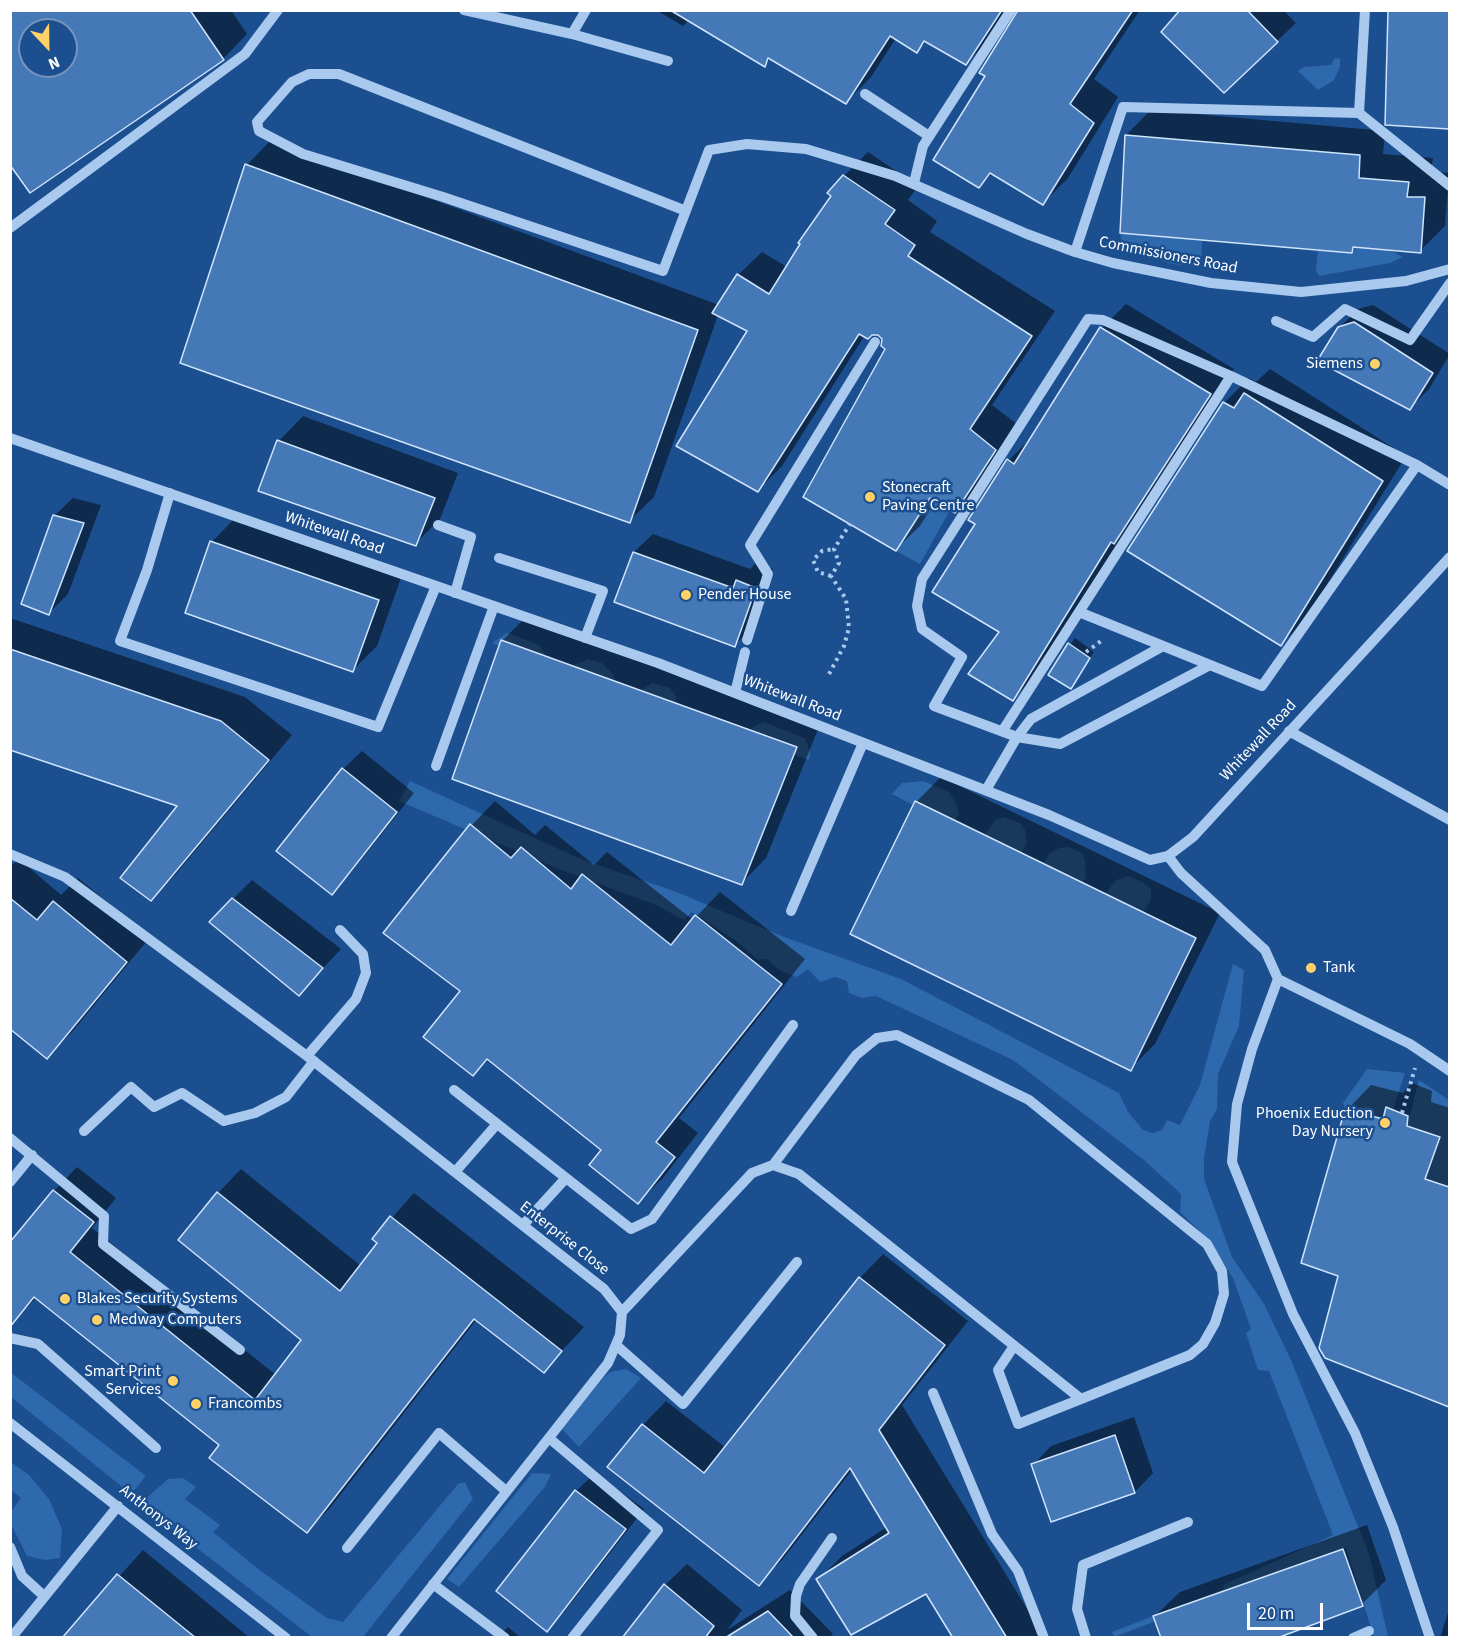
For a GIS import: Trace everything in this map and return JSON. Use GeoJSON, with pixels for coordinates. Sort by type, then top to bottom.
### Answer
{"type":"FeatureCollection","features":[{"type":"Feature","properties":{"kind":"street"},"geometry":{"type":"LineString","coordinates":[[10,228],[245,54],[278,10]]}},
{"type":"Feature","properties":{"kind":"street"},"geometry":{"type":"LineString","coordinates":[[464,10],[507,15],[668,61]]}},
{"type":"Feature","properties":{"kind":"street"},"geometry":{"type":"LineString","coordinates":[[572,34],[586,10]]}},
{"type":"Feature","properties":{"kind":"street"},"geometry":{"type":"LineString","coordinates":[[914,183],[923,146],[1011,10]]}},
{"type":"Feature","properties":{"kind":"street"},"geometry":{"type":"LineString","coordinates":[[1359,113],[1365,10]]}},
{"type":"Feature","properties":{"kind":"street"},"geometry":{"type":"LineString","coordinates":[[309,74],[339,74],[686,211],[663,271],[443,197],[303,154],[259,131],[257,122],[292,82],[309,74]]}},
{"type":"Feature","properties":{"kind":"street"},"geometry":{"type":"LineString","coordinates":[[865,94],[929,136]]}},
{"type":"Feature","properties":{"kind":"street"},"geometry":{"type":"LineString","coordinates":[[1075,252],[1123,107],[1359,113],[1449,186]]}},
{"type":"Feature","properties":{"kind":"street","name":"Commissioners Road"},"geometry":{"type":"LineString","coordinates":[[686,211],[709,150],[747,144],[806,149],[914,183],[1027,234],[1075,252],[1113,263],[1211,283],[1301,291],[1406,281],[1449,269]]}},
{"type":"Feature","properties":{"kind":"street"},"geometry":{"type":"LineString","coordinates":[[1276,321],[1313,337],[1345,309],[1410,340],[1449,283]]}},
{"type":"Feature","properties":{"kind":"street"},"geometry":{"type":"LineString","coordinates":[[1210,665],[1060,744],[1017,737],[934,706],[962,657],[922,628],[918,606],[922,579],[1088,319],[1103,320],[1231,376],[1417,465],[1449,485]]}},
{"type":"Feature","properties":{"kind":"street"},"geometry":{"type":"LineString","coordinates":[[747,640],[768,574],[750,545],[875,342]]}},
{"type":"Feature","properties":{"kind":"street"},"geometry":{"type":"LineString","coordinates":[[1003,730],[1231,376]]}},
{"type":"Feature","properties":{"kind":"street","name":"Whitewall Road"},"geometry":{"type":"LineString","coordinates":[[10,438],[585,638],[735,693],[1049,815],[1150,860],[1168,856],[1193,837],[1449,557]]}},
{"type":"Feature","properties":{"kind":"street"},"geometry":{"type":"LineString","coordinates":[[1079,612],[1262,686],[1417,465]]}},
{"type":"Feature","properties":{"kind":"street"},"geometry":{"type":"LineString","coordinates":[[170,494],[147,570],[120,641],[378,728],[436,586]]}},
{"type":"Feature","properties":{"kind":"street"},"geometry":{"type":"LineString","coordinates":[[438,525],[471,537],[455,593]]}},
{"type":"Feature","properties":{"kind":"street"},"geometry":{"type":"LineString","coordinates":[[499,558],[603,591],[585,638]]}},
{"type":"Feature","properties":{"kind":"street"},"geometry":{"type":"LineString","coordinates":[[436,766],[494,606]]}},
{"type":"Feature","properties":{"kind":"street"},"geometry":{"type":"LineString","coordinates":[[986,790],[1017,737],[1031,719],[1163,646]]}},
{"type":"Feature","properties":{"kind":"street"},"geometry":{"type":"LineString","coordinates":[[735,693],[745,652]]}},
{"type":"Feature","properties":{"kind":"street"},"geometry":{"type":"LineString","coordinates":[[1289,731],[1449,820]]}},
{"type":"Feature","properties":{"kind":"street"},"geometry":{"type":"LineString","coordinates":[[791,911],[863,743]]}},
{"type":"Feature","properties":{"kind":"street","name":"Enterprise Close"},"geometry":{"type":"LineString","coordinates":[[10,854],[65,877],[310,1058],[604,1289],[622,1312]]}},
{"type":"Feature","properties":{"kind":"street"},"geometry":{"type":"LineString","coordinates":[[1168,856],[1181,873],[1265,950],[1278,979],[1422,1052],[1449,1071]]}},
{"type":"Feature","properties":{"kind":"street"},"geometry":{"type":"LineString","coordinates":[[84,1131],[131,1087],[154,1107],[182,1093],[224,1121],[255,1113],[286,1097],[310,1058],[356,999],[366,973],[363,954],[340,930]]}},
{"type":"Feature","properties":{"kind":"street"},"geometry":{"type":"LineString","coordinates":[[1278,979],[1252,1049],[1237,1104],[1232,1162],[1293,1314],[1355,1433],[1393,1527],[1430,1638]]}},
{"type":"Feature","properties":{"kind":"street"},"geometry":{"type":"LineString","coordinates":[[454,1090],[631,1229],[652,1219],[793,1025]]}},
{"type":"Feature","properties":{"kind":"street"},"geometry":{"type":"LineString","coordinates":[[391,1638],[608,1364],[616,1345],[622,1312],[681,1252],[752,1173],[773,1165],[856,1055],[877,1038],[897,1035],[1029,1100],[1207,1244],[1222,1271],[1224,1293],[1215,1323],[1203,1344],[1190,1355],[1018,1424],[998,1370],[1014,1346]]}},
{"type":"Feature","properties":{"kind":"street"},"geometry":{"type":"LineString","coordinates":[[455,1172],[497,1124]]}},
{"type":"Feature","properties":{"kind":"street"},"geometry":{"type":"LineString","coordinates":[[10,1138],[104,1216],[103,1244],[240,1350]]}},
{"type":"Feature","properties":{"kind":"street"},"geometry":{"type":"LineString","coordinates":[[10,1182],[32,1155]]}},
{"type":"Feature","properties":{"kind":"street"},"geometry":{"type":"LineString","coordinates":[[773,1165],[799,1174],[1081,1399]]}},
{"type":"Feature","properties":{"kind":"street"},"geometry":{"type":"LineString","coordinates":[[523,1225],[566,1178]]}},
{"type":"Feature","properties":{"kind":"street"},"geometry":{"type":"LineString","coordinates":[[616,1345],[683,1404],[797,1262]]}},
{"type":"Feature","properties":{"kind":"street"},"geometry":{"type":"LineString","coordinates":[[10,1338],[38,1344],[156,1448]]}},
{"type":"Feature","properties":{"kind":"street"},"geometry":{"type":"LineString","coordinates":[[933,1393],[992,1534],[1018,1571],[1044,1638]]}},
{"type":"Feature","properties":{"kind":"street","name":"Anthonys Way"},"geometry":{"type":"LineString","coordinates":[[10,1423],[286,1638]]}},
{"type":"Feature","properties":{"kind":"street"},"geometry":{"type":"LineString","coordinates":[[347,1548],[439,1433],[506,1491]]}},
{"type":"Feature","properties":{"kind":"street"},"geometry":{"type":"LineString","coordinates":[[549,1438],[658,1530],[572,1638]]}},
{"type":"Feature","properties":{"kind":"street"},"geometry":{"type":"LineString","coordinates":[[11,1638],[118,1506]]}},
{"type":"Feature","properties":{"kind":"street"},"geometry":{"type":"LineString","coordinates":[[1086,1638],[1077,1609],[1083,1565],[1188,1522]]}},
{"type":"Feature","properties":{"kind":"street"},"geometry":{"type":"LineString","coordinates":[[813,1638],[796,1618],[796,1596],[800,1584],[832,1538]]}},
{"type":"Feature","properties":{"kind":"street"},"geometry":{"type":"LineString","coordinates":[[10,1548],[22,1576],[44,1596]]}},
{"type":"Feature","properties":{"kind":"street"},"geometry":{"type":"LineString","coordinates":[[433,1584],[505,1638]]}},
{"type":"Feature","properties":{"kind":"street"},"geometry":{"type":"LineString","coordinates":[[1353,1638],[1369,1631]]}},
{"type":"Feature","properties":{"kind":"path"},"geometry":{"type":"LineString","coordinates":[[830,674],[844,646],[849,628],[846,599],[831,576],[818,572],[813,560],[822,551],[834,549],[850,524]]}},
{"type":"Feature","properties":{"kind":"path"},"geometry":{"type":"LineString","coordinates":[[831,576],[839,563],[834,549]]}},
{"type":"Feature","properties":{"kind":"path"},"geometry":{"type":"LineString","coordinates":[[1402,1113],[1411,1077],[1422,1052]]}},
{"type":"Feature","properties":{"kind":"shaded area"},"geometry":{"type":"Polygon","coordinates":[[[1340,58],[1340,67],[1334,80],[1318,90],[1298,71],[1304,67],[1331,65],[1334,59],[1340,58]]]}},
{"type":"Feature","properties":{"kind":"shaded area"},"geometry":{"type":"Polygon","coordinates":[[[1120,233],[1202,241],[1201,267],[1172,264],[1123,246],[1120,233]]]}},
{"type":"Feature","properties":{"kind":"shaded area"},"geometry":{"type":"Polygon","coordinates":[[[1353,247],[1389,250],[1403,257],[1390,263],[1319,276],[1316,270],[1318,250],[1351,253],[1353,247]]]}},
{"type":"Feature","properties":{"kind":"shaded area"},"geometry":{"type":"Polygon","coordinates":[[[930,498],[950,510],[920,564],[896,551],[930,498]]]}},
{"type":"Feature","properties":{"kind":"shaded area"},"geometry":{"type":"Polygon","coordinates":[[[507,633],[539,645],[547,657],[501,640],[499,646],[492,643],[507,633]]]}},
{"type":"Feature","properties":{"kind":"shaded area"},"geometry":{"type":"Polygon","coordinates":[[[588,659],[602,663],[612,673],[615,681],[572,666],[588,659]]]}},
{"type":"Feature","properties":{"kind":"shaded area"},"geometry":{"type":"Polygon","coordinates":[[[652,683],[670,688],[676,696],[676,703],[641,690],[652,683]]]}},
{"type":"Feature","properties":{"kind":"shaded area"},"geometry":{"type":"Polygon","coordinates":[[[764,722],[805,738],[810,751],[809,760],[794,755],[797,746],[751,730],[754,726],[764,722]]]}},
{"type":"Feature","properties":{"kind":"shaded area"},"geometry":{"type":"Polygon","coordinates":[[[410,781],[583,860],[674,891],[784,937],[901,979],[1119,1093],[1128,1112],[1143,1130],[1153,1133],[1162,1130],[1167,1120],[1180,1125],[1200,1085],[1233,964],[1244,970],[1239,1026],[1218,1074],[1217,1109],[1210,1121],[1204,1158],[1204,1179],[1232,1257],[1264,1304],[1291,1360],[1369,1554],[1388,1637],[1374,1637],[1346,1548],[1114,1637],[1112,1632],[1224,1589],[1223,1585],[1333,1535],[1269,1371],[1258,1370],[1246,1333],[1251,1329],[1233,1278],[1208,1239],[1180,1212],[1181,1194],[1144,1160],[1013,1060],[876,996],[862,998],[849,993],[847,981],[835,977],[820,982],[808,969],[797,977],[779,970],[767,959],[758,960],[736,941],[692,912],[684,920],[656,905],[561,870],[399,801],[410,781]]]}},
{"type":"Feature","properties":{"kind":"shaded area"},"geometry":{"type":"Polygon","coordinates":[[[923,781],[949,792],[957,805],[959,815],[955,821],[915,801],[913,805],[892,794],[902,783],[923,781]]]}},
{"type":"Feature","properties":{"kind":"shaded area"},"geometry":{"type":"Polygon","coordinates":[[[1004,817],[1020,823],[1025,830],[1027,841],[1022,853],[985,835],[995,820],[1004,817]]]}},
{"type":"Feature","properties":{"kind":"shaded area"},"geometry":{"type":"Polygon","coordinates":[[[1069,847],[1082,853],[1086,877],[1083,883],[1043,864],[1049,854],[1059,848],[1069,847]]]}},
{"type":"Feature","properties":{"kind":"shaded area"},"geometry":{"type":"Polygon","coordinates":[[[1128,876],[1151,889],[1151,900],[1143,912],[1105,894],[1116,880],[1128,876]]]}},
{"type":"Feature","properties":{"kind":"shaded area"},"geometry":{"type":"Polygon","coordinates":[[[1367,1069],[1405,1073],[1393,1110],[1386,1107],[1383,1119],[1345,1109],[1343,1103],[1367,1069]]]}},
{"type":"Feature","properties":{"kind":"shaded area"},"geometry":{"type":"Polygon","coordinates":[[[1419,1080],[1449,1100],[1449,1187],[1425,1179],[1440,1136],[1407,1126],[1419,1080]]]}},
{"type":"Feature","properties":{"kind":"shaded area"},"geometry":{"type":"Polygon","coordinates":[[[626,1369],[641,1378],[579,1447],[562,1429],[603,1378],[610,1372],[626,1369]]]}},
{"type":"Feature","properties":{"kind":"shaded area"},"geometry":{"type":"Polygon","coordinates":[[[10,1372],[146,1476],[131,1494],[11,1397],[10,1372]]]}},
{"type":"Feature","properties":{"kind":"shaded area"},"geometry":{"type":"Polygon","coordinates":[[[11,1462],[29,1475],[49,1499],[62,1529],[60,1558],[45,1560],[27,1556],[11,1524],[11,1512],[21,1498],[11,1490],[11,1462]]]}},
{"type":"Feature","properties":{"kind":"shaded area"},"geometry":{"type":"Polygon","coordinates":[[[532,1473],[551,1474],[545,1487],[459,1587],[447,1579],[532,1473]]]}},
{"type":"Feature","properties":{"kind":"shaded area"},"geometry":{"type":"Polygon","coordinates":[[[183,1478],[196,1487],[185,1499],[220,1525],[213,1532],[262,1572],[327,1618],[343,1622],[458,1484],[465,1482],[473,1499],[363,1637],[312,1637],[140,1504],[168,1479],[183,1478]]]}},
{"type":"Feature","properties":{"kind":"building"},"geometry":{"type":"Polygon","coordinates":[[[10,10],[190,10],[224,60],[30,193],[10,165],[10,10]]]}},
{"type":"Feature","properties":{"kind":"building"},"geometry":{"type":"Polygon","coordinates":[[[670,10],[1002,10],[966,65],[924,41],[917,53],[890,36],[846,104],[768,58],[765,67],[670,10]]]}},
{"type":"Feature","properties":{"kind":"building"},"geometry":{"type":"Polygon","coordinates":[[[1018,10],[1133,10],[1070,104],[1094,123],[1043,205],[990,173],[979,188],[933,160],[985,76],[979,73],[1018,10]]]}},
{"type":"Feature","properties":{"kind":"building"},"geometry":{"type":"Polygon","coordinates":[[[1180,10],[1247,10],[1278,42],[1224,93],[1161,32],[1180,10]]]}},
{"type":"Feature","properties":{"kind":"building"},"geometry":{"type":"Polygon","coordinates":[[[1388,10],[1449,10],[1449,129],[1385,125],[1388,10]]]}},
{"type":"Feature","properties":{"kind":"building"},"geometry":{"type":"Polygon","coordinates":[[[1125,135],[1360,155],[1359,178],[1409,182],[1407,197],[1425,197],[1421,253],[1353,247],[1352,253],[1120,233],[1125,135]]]}},
{"type":"Feature","properties":{"kind":"building"},"geometry":{"type":"Polygon","coordinates":[[[245,164],[698,330],[630,523],[180,363],[245,164]]]}},
{"type":"Feature","properties":{"kind":"building"},"geometry":{"type":"Polygon","coordinates":[[[843,175],[895,210],[885,224],[915,245],[908,256],[1032,336],[970,429],[996,450],[955,513],[930,498],[896,551],[803,497],[885,349],[881,346],[882,339],[878,335],[872,335],[868,339],[859,334],[758,492],[676,446],[747,331],[712,313],[737,274],[769,294],[800,244],[798,243],[831,196],[827,193],[843,175]]]}},
{"type":"Feature","properties":{"kind":"building"},"geometry":{"type":"Polygon","coordinates":[[[1354,322],[1433,373],[1410,410],[1317,361],[1338,327],[1354,322]]]}},
{"type":"Feature","properties":{"kind":"building"},"geometry":{"type":"Polygon","coordinates":[[[1100,327],[1211,394],[1114,544],[1111,542],[1013,701],[968,674],[999,632],[932,592],[975,524],[968,520],[1007,459],[1014,464],[1100,327]]]}},
{"type":"Feature","properties":{"kind":"building"},"geometry":{"type":"Polygon","coordinates":[[[1244,393],[1383,481],[1281,646],[1127,551],[1223,402],[1234,408],[1244,393]]]}},
{"type":"Feature","properties":{"kind":"building"},"geometry":{"type":"Polygon","coordinates":[[[277,440],[435,498],[416,546],[258,491],[277,440]]]}},
{"type":"Feature","properties":{"kind":"building"},"geometry":{"type":"Polygon","coordinates":[[[53,515],[84,523],[49,615],[21,604],[53,515]]]}},
{"type":"Feature","properties":{"kind":"building"},"geometry":{"type":"Polygon","coordinates":[[[210,541],[379,600],[353,672],[185,613],[210,541]]]}},
{"type":"Feature","properties":{"kind":"building","name":"Pender House"},"geometry":{"type":"Polygon","coordinates":[[[633,552],[733,588],[736,580],[756,588],[735,647],[614,602],[633,552]]]}},
{"type":"Feature","properties":{"kind":"building"},"geometry":{"type":"Polygon","coordinates":[[[501,640],[797,747],[742,885],[452,779],[501,640]]]}},
{"type":"Feature","properties":{"kind":"building"},"geometry":{"type":"Polygon","coordinates":[[[1068,643],[1090,658],[1071,689],[1048,675],[1068,643]]]}},
{"type":"Feature","properties":{"kind":"building"},"geometry":{"type":"Polygon","coordinates":[[[10,649],[221,721],[269,760],[151,901],[120,878],[177,806],[10,750],[10,649]]]}},
{"type":"Feature","properties":{"kind":"building"},"geometry":{"type":"Polygon","coordinates":[[[342,768],[397,812],[332,895],[276,851],[342,768]]]}},
{"type":"Feature","properties":{"kind":"building"},"geometry":{"type":"Polygon","coordinates":[[[915,801],[1196,938],[1131,1071],[850,934],[915,801]]]}},
{"type":"Feature","properties":{"kind":"building"},"geometry":{"type":"Polygon","coordinates":[[[470,824],[511,858],[521,847],[571,889],[582,874],[671,945],[695,915],[782,984],[656,1142],[675,1157],[638,1204],[589,1165],[601,1150],[487,1059],[473,1076],[423,1037],[460,991],[383,933],[470,824]]]}},
{"type":"Feature","properties":{"kind":"building"},"geometry":{"type":"Polygon","coordinates":[[[10,898],[37,920],[53,901],[127,962],[47,1059],[10,1029],[10,898]]]}},
{"type":"Feature","properties":{"kind":"building"},"geometry":{"type":"Polygon","coordinates":[[[232,898],[323,968],[299,996],[209,922],[232,898]]]}},
{"type":"Feature","properties":{"kind":"building"},"geometry":{"type":"Polygon","coordinates":[[[1386,1107],[1408,1116],[1407,1126],[1440,1137],[1425,1179],[1449,1187],[1449,1407],[1325,1358],[1319,1348],[1338,1276],[1301,1263],[1345,1109],[1383,1119],[1386,1107]]]}},
{"type":"Feature","properties":{"kind":"building"},"geometry":{"type":"Polygon","coordinates":[[[53,1190],[94,1222],[70,1252],[255,1400],[301,1340],[178,1240],[217,1192],[340,1291],[377,1243],[372,1239],[390,1216],[562,1351],[544,1373],[474,1319],[307,1533],[209,1458],[219,1445],[34,1297],[10,1327],[10,1242],[53,1190]]]}},
{"type":"Feature","properties":{"kind":"building"},"geometry":{"type":"Polygon","coordinates":[[[859,1277],[945,1345],[879,1430],[1007,1638],[953,1638],[926,1594],[851,1635],[816,1579],[889,1533],[850,1468],[759,1586],[607,1467],[642,1424],[704,1473],[859,1277]]]}},
{"type":"Feature","properties":{"kind":"building"},"geometry":{"type":"Polygon","coordinates":[[[1115,1435],[1135,1493],[1051,1522],[1031,1464],[1115,1435]]]}},
{"type":"Feature","properties":{"kind":"building"},"geometry":{"type":"Polygon","coordinates":[[[575,1490],[626,1529],[547,1632],[496,1591],[575,1490]]]}},
{"type":"Feature","properties":{"kind":"building"},"geometry":{"type":"Polygon","coordinates":[[[1343,1549],[1363,1606],[1277,1638],[1161,1638],[1153,1616],[1343,1549]]]}},
{"type":"Feature","properties":{"kind":"building"},"geometry":{"type":"Polygon","coordinates":[[[117,1574],[196,1638],[62,1638],[117,1574]]]}},
{"type":"Feature","properties":{"kind":"building"},"geometry":{"type":"Polygon","coordinates":[[[664,1584],[714,1626],[705,1638],[622,1638],[664,1584]]]}},
{"type":"Feature","properties":{"kind":"building"},"geometry":{"type":"Polygon","coordinates":[[[768,1611],[794,1638],[725,1638],[768,1611]]]}},
{"type":"Feature","properties":{"kind":"place","name":"Siemens"},"geometry":{"type":"Point","coordinates":[1375,364]}},
{"type":"Feature","properties":{"kind":"place","name":"Stonecraft Paving Centre"},"geometry":{"type":"Point","coordinates":[870,497]}},
{"type":"Feature","properties":{"kind":"place","name":"Pender House"},"geometry":{"type":"Point","coordinates":[686,595]}},
{"type":"Feature","properties":{"kind":"place","name":"Tank"},"geometry":{"type":"Point","coordinates":[1311,968]}},
{"type":"Feature","properties":{"kind":"place","name":"Phoenix Eduction Day Nursery"},"geometry":{"type":"Point","coordinates":[1385,1123]}},
{"type":"Feature","properties":{"kind":"place","name":"Blakes Security Systems"},"geometry":{"type":"Point","coordinates":[65,1299]}},
{"type":"Feature","properties":{"kind":"place","name":"Medway Computers"},"geometry":{"type":"Point","coordinates":[97,1320]}},
{"type":"Feature","properties":{"kind":"place","name":"Smart Print Services"},"geometry":{"type":"Point","coordinates":[173,1381]}},
{"type":"Feature","properties":{"kind":"place","name":"Francombs"},"geometry":{"type":"Point","coordinates":[196,1404]}}]}
